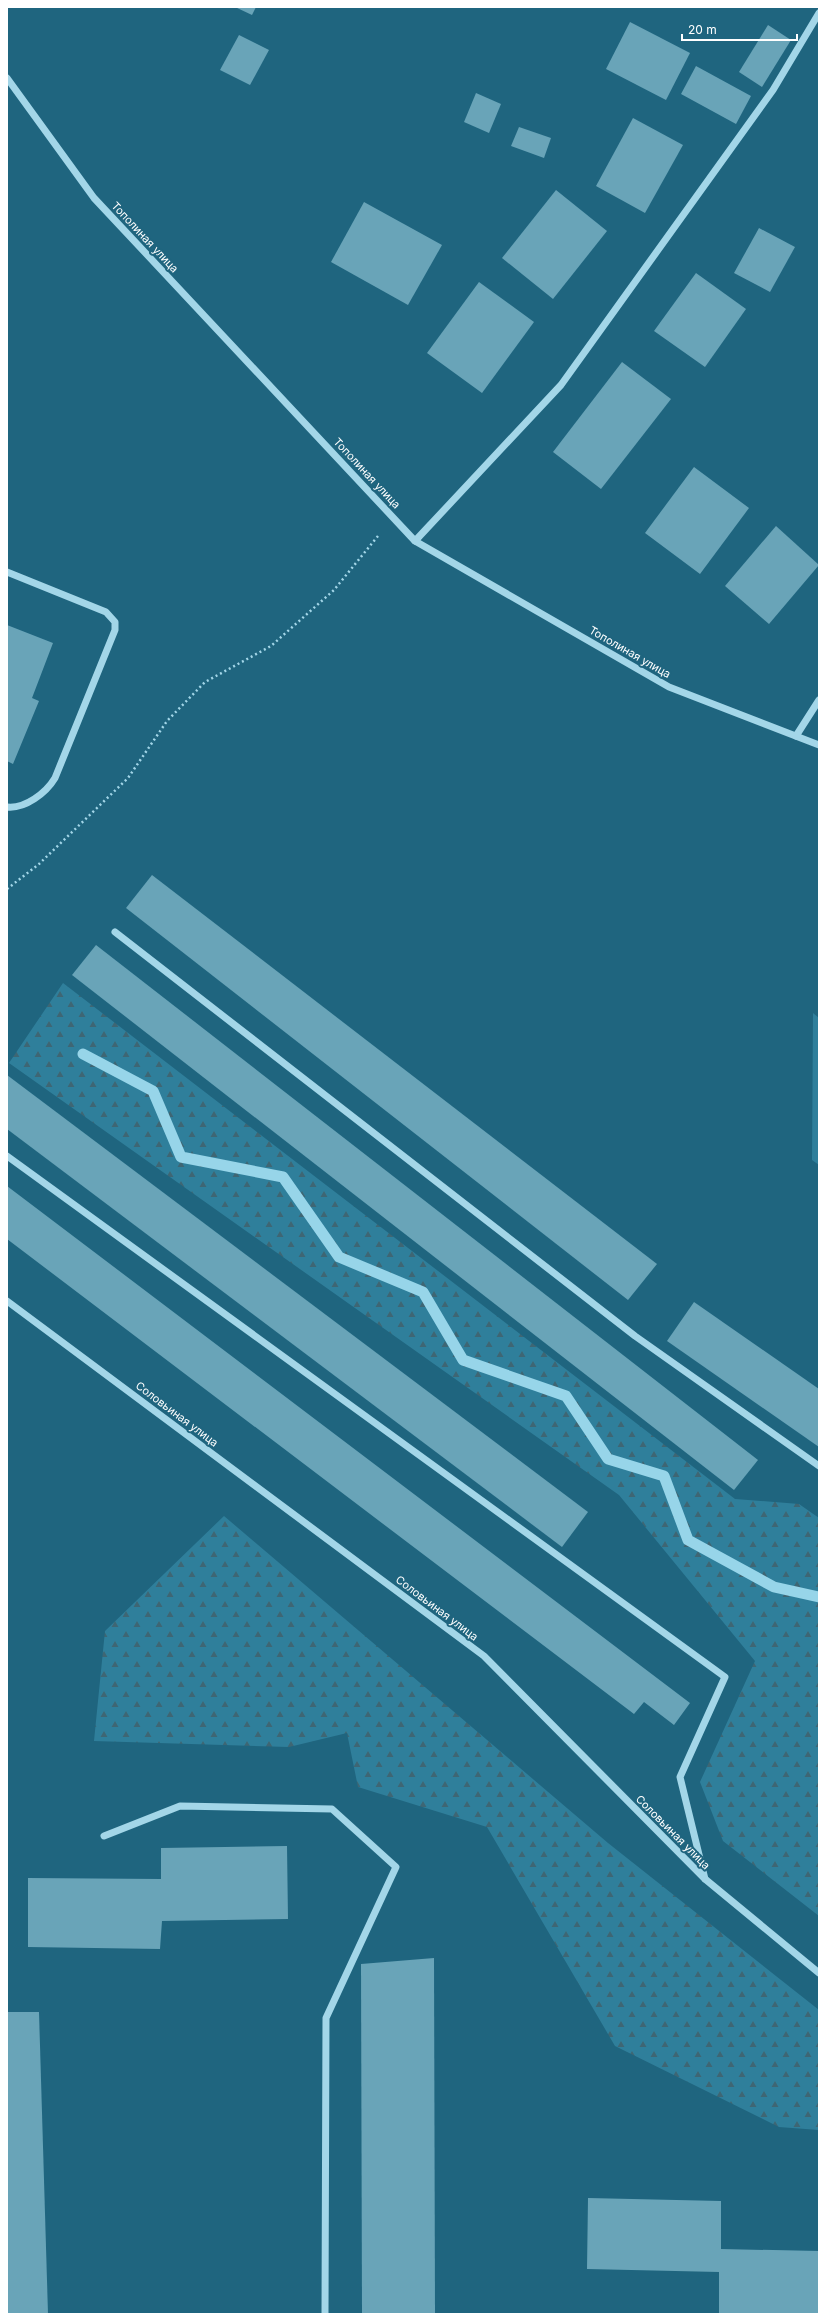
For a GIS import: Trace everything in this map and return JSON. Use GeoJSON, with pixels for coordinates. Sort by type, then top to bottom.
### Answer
{"type":"FeatureCollection","features":[{"type":"Feature","properties":{"kind":"street"},"geometry":{"type":"LineString","coordinates":[[415,541],[561,385],[773,90],[819,13]]}},
{"type":"Feature","properties":{"kind":"street","name":"Тополиная улица"},"geometry":{"type":"LineString","coordinates":[[7,78],[94,198],[415,541],[669,687],[819,745]]}},
{"type":"Feature","properties":{"kind":"street"},"geometry":{"type":"LineString","coordinates":[[7,572],[106,612],[115,622],[115,630],[55,778],[41,794],[22,806],[7,807]]}},
{"type":"Feature","properties":{"kind":"street"},"geometry":{"type":"LineString","coordinates":[[796,736],[819,700]]}},
{"type":"Feature","properties":{"kind":"street"},"geometry":{"type":"LineString","coordinates":[[115,932],[635,1336],[819,1466]]}},
{"type":"Feature","properties":{"kind":"street"},"geometry":{"type":"LineString","coordinates":[[7,1156],[725,1677],[680,1777],[705,1879]]}},
{"type":"Feature","properties":{"kind":"street","name":"Соловьиная улица"},"geometry":{"type":"LineString","coordinates":[[7,1301],[484,1656],[705,1879],[819,1973]]}},
{"type":"Feature","properties":{"kind":"street"},"geometry":{"type":"LineString","coordinates":[[104,1836],[180,1806],[332,1809],[396,1867],[326,2018],[325,2314]]}},
{"type":"Feature","properties":{"kind":"path"},"geometry":{"type":"LineString","coordinates":[[7,889],[39,864],[128,778],[167,721],[205,682],[271,646],[334,590],[393,517]]}},
{"type":"Feature","properties":{"kind":"green space"},"geometry":{"type":"Polygon","coordinates":[[[63,983],[735,1499],[799,1504],[819,1518],[819,1916],[723,1841],[700,1782],[755,1661],[619,1495],[9,1063],[63,983]]]}},
{"type":"Feature","properties":{"kind":"green space"},"geometry":{"type":"Polygon","coordinates":[[[813,1013],[819,1018],[819,1165],[812,1160],[813,1013]]]}},
{"type":"Feature","properties":{"kind":"green space"},"geometry":{"type":"Polygon","coordinates":[[[224,1516],[608,1843],[819,2010],[819,2130],[779,2127],[615,2046],[487,1827],[358,1787],[347,1733],[289,1747],[94,1741],[105,1631],[224,1516]]]}},
{"type":"Feature","properties":{"kind":"building"},"geometry":{"type":"Polygon","coordinates":[[[235,7],[256,7],[252,15],[235,7]]]}},
{"type":"Feature","properties":{"kind":"building"},"geometry":{"type":"Polygon","coordinates":[[[630,22],[690,53],[666,100],[606,69],[630,22]]]}},
{"type":"Feature","properties":{"kind":"building"},"geometry":{"type":"Polygon","coordinates":[[[768,25],[791,40],[762,87],[739,72],[768,25]]]}},
{"type":"Feature","properties":{"kind":"building"},"geometry":{"type":"Polygon","coordinates":[[[239,35],[269,50],[250,85],[220,70],[239,35]]]}},
{"type":"Feature","properties":{"kind":"building"},"geometry":{"type":"Polygon","coordinates":[[[696,66],[751,96],[736,124],[681,94],[696,66]]]}},
{"type":"Feature","properties":{"kind":"building"},"geometry":{"type":"Polygon","coordinates":[[[476,93],[501,104],[489,133],[464,122],[476,93]]]}},
{"type":"Feature","properties":{"kind":"building"},"geometry":{"type":"Polygon","coordinates":[[[633,118],[683,145],[645,213],[596,186],[633,118]]]}},
{"type":"Feature","properties":{"kind":"building"},"geometry":{"type":"Polygon","coordinates":[[[519,127],[551,138],[544,158],[511,146],[519,127]]]}},
{"type":"Feature","properties":{"kind":"building"},"geometry":{"type":"Polygon","coordinates":[[[556,190],[607,231],[553,299],[502,258],[556,190]]]}},
{"type":"Feature","properties":{"kind":"building"},"geometry":{"type":"Polygon","coordinates":[[[364,202],[442,245],[408,305],[331,262],[364,202]]]}},
{"type":"Feature","properties":{"kind":"building"},"geometry":{"type":"Polygon","coordinates":[[[759,228],[795,247],[770,292],[734,273],[759,228]]]}},
{"type":"Feature","properties":{"kind":"building"},"geometry":{"type":"Polygon","coordinates":[[[696,273],[746,309],[705,367],[654,331],[696,273]]]}},
{"type":"Feature","properties":{"kind":"building"},"geometry":{"type":"Polygon","coordinates":[[[479,282],[534,322],[482,393],[427,353],[479,282]]]}},
{"type":"Feature","properties":{"kind":"building"},"geometry":{"type":"Polygon","coordinates":[[[622,362],[671,399],[601,489],[553,452],[622,362]]]}},
{"type":"Feature","properties":{"kind":"building"},"geometry":{"type":"Polygon","coordinates":[[[694,467],[749,508],[700,574],[645,533],[694,467]]]}},
{"type":"Feature","properties":{"kind":"building"},"geometry":{"type":"Polygon","coordinates":[[[776,526],[819,565],[769,624],[725,586],[776,526]]]}},
{"type":"Feature","properties":{"kind":"building"},"geometry":{"type":"Polygon","coordinates":[[[7,625],[53,643],[32,698],[39,701],[13,764],[7,761],[7,625]]]}},
{"type":"Feature","properties":{"kind":"building"},"geometry":{"type":"Polygon","coordinates":[[[152,875],[657,1264],[628,1300],[126,908],[152,875]]]}},
{"type":"Feature","properties":{"kind":"building"},"geometry":{"type":"Polygon","coordinates":[[[96,945],[758,1460],[734,1490],[72,975],[96,945]]]}},
{"type":"Feature","properties":{"kind":"building"},"geometry":{"type":"Polygon","coordinates":[[[7,1075],[588,1512],[562,1547],[7,1129],[7,1075]]]}},
{"type":"Feature","properties":{"kind":"building"},"geometry":{"type":"Polygon","coordinates":[[[7,1186],[690,1703],[674,1725],[644,1702],[634,1714],[7,1239],[7,1186]]]}},
{"type":"Feature","properties":{"kind":"building"},"geometry":{"type":"Polygon","coordinates":[[[694,1302],[819,1389],[819,1447],[667,1341],[694,1302]]]}},
{"type":"Feature","properties":{"kind":"building"},"geometry":{"type":"Polygon","coordinates":[[[287,1846],[288,1919],[162,1921],[160,1949],[28,1947],[28,1878],[161,1879],[161,1848],[287,1846]]]}},
{"type":"Feature","properties":{"kind":"building"},"geometry":{"type":"Polygon","coordinates":[[[434,1958],[435,2314],[362,2314],[361,1964],[434,1958]]]}},
{"type":"Feature","properties":{"kind":"building"},"geometry":{"type":"Polygon","coordinates":[[[7,2012],[39,2012],[48,2314],[7,2314],[7,2012]]]}},
{"type":"Feature","properties":{"kind":"building"},"geometry":{"type":"Polygon","coordinates":[[[588,2198],[721,2201],[721,2249],[819,2251],[819,2314],[719,2314],[719,2272],[587,2269],[588,2198]]]}},
{"type":"Feature","properties":{"kind":"waterway"},"geometry":{"type":"LineString","coordinates":[[83,1054],[153,1091],[181,1157],[283,1177],[339,1257],[423,1292],[463,1360],[566,1396],[608,1459],[664,1476],[688,1540],[774,1587],[819,1597]]}}]}
